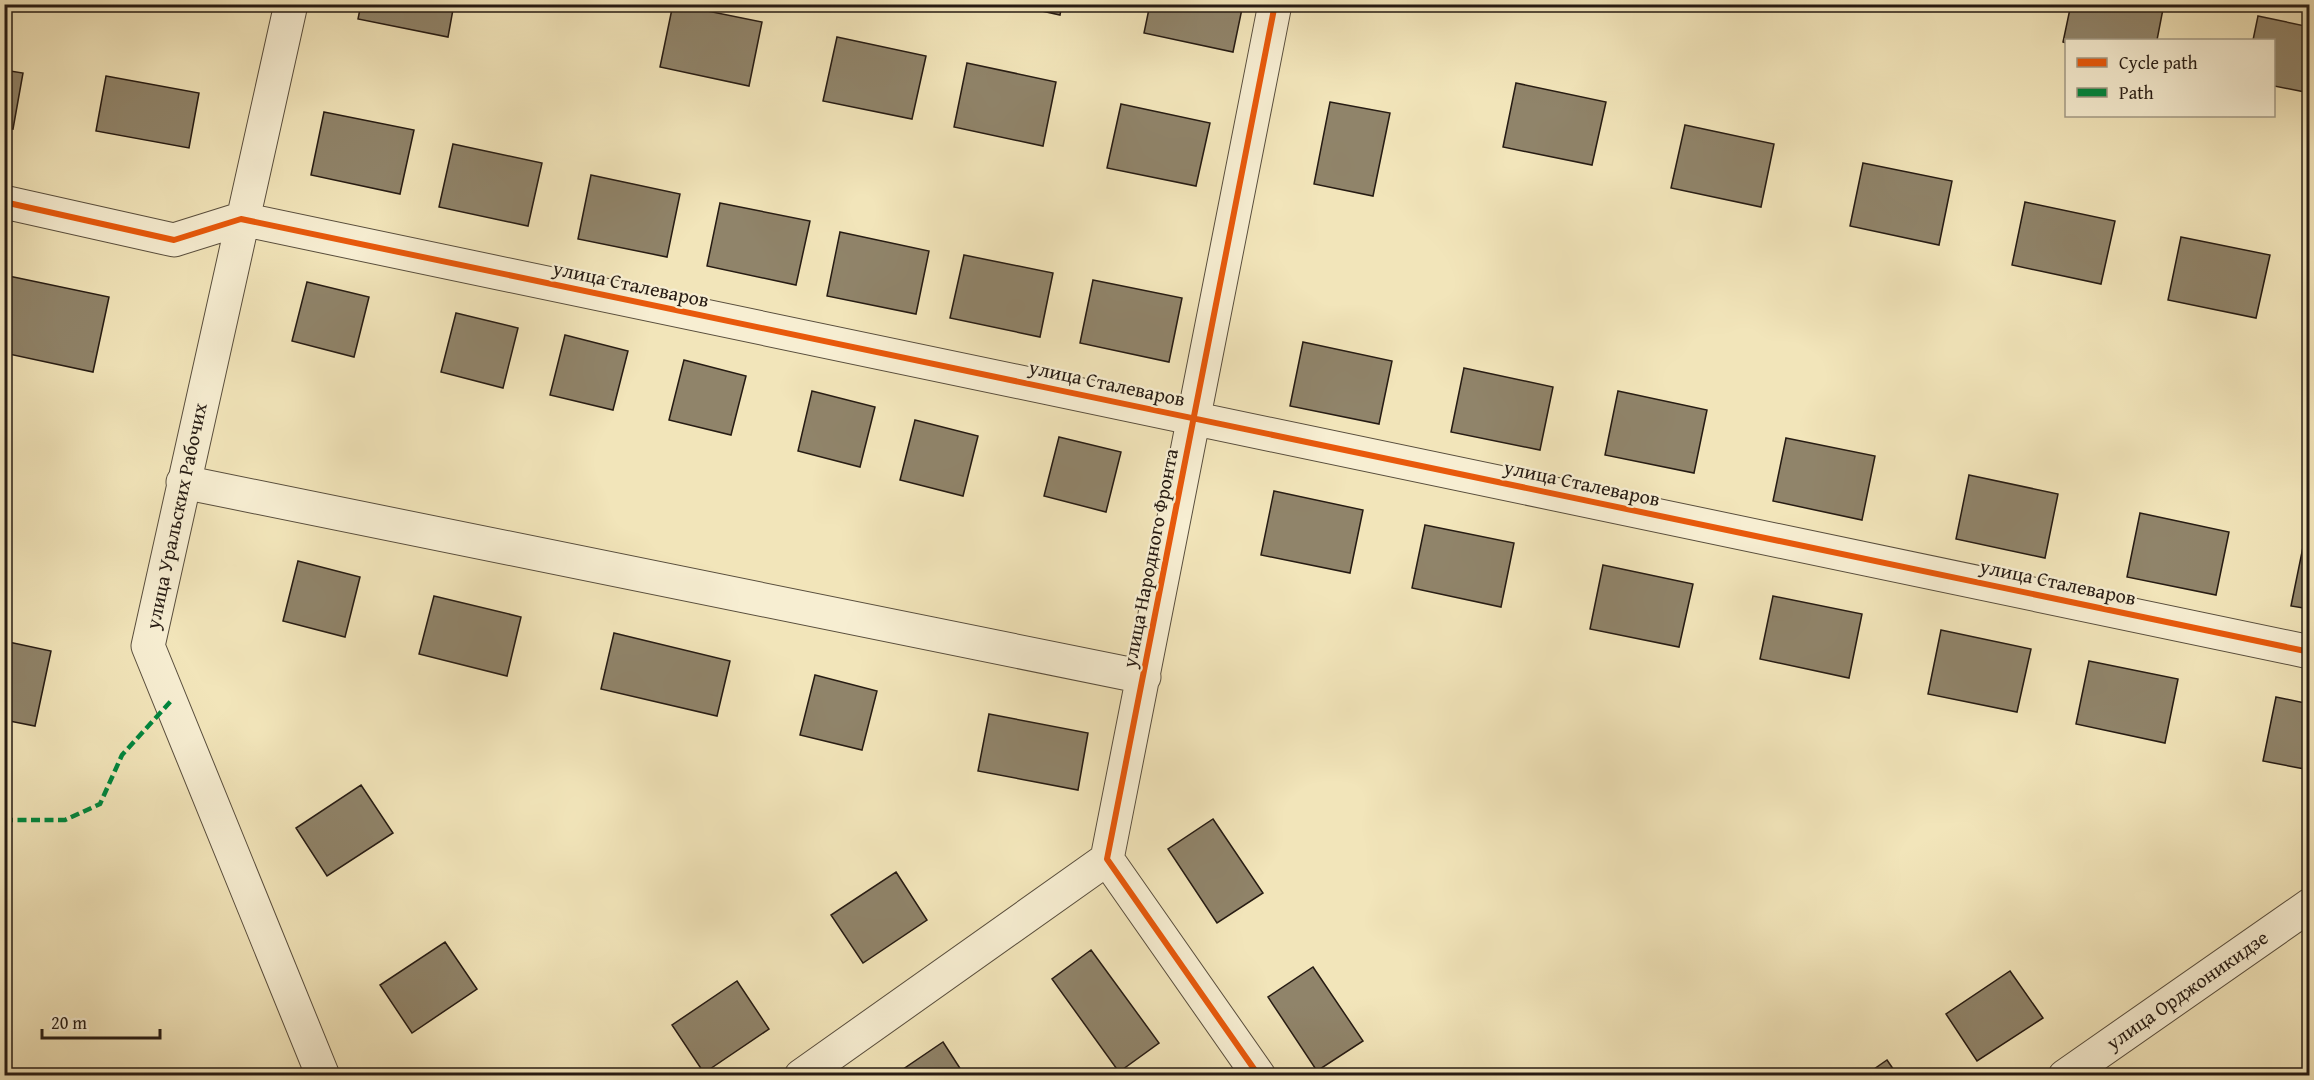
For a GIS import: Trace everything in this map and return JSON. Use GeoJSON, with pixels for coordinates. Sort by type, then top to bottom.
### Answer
{"type":"FeatureCollection","features":[{"type":"Feature","properties":{"kind":"street","name":"улица Уральских Рабочих"},"geometry":{"type":"LineString","coordinates":[[291,4],[241,219],[148,646],[323,1076]]}},
{"type":"Feature","properties":{"kind":"street","name":"улица Народного Фронта"},"geometry":{"type":"LineString","coordinates":[[1107,859],[1275,4]]}},
{"type":"Feature","properties":{"kind":"street","name":"улица Сталеваров"},"geometry":{"type":"LineString","coordinates":[[4,202],[174,240],[241,219],[2310,652]]}},
{"type":"Feature","properties":{"kind":"street"},"geometry":{"type":"LineString","coordinates":[[183,482],[1143,677]]}},
{"type":"Feature","properties":{"kind":"street"},"geometry":{"type":"LineString","coordinates":[[801,1076],[1107,859],[1258,1076]]}},
{"type":"Feature","properties":{"kind":"street","name":"улица Орджоникидзе"},"geometry":{"type":"LineString","coordinates":[[2065,1076],[2310,905]]}},
{"type":"Feature","properties":{"kind":"building"},"geometry":{"type":"Polygon","coordinates":[[[361,4],[454,4],[448,37],[358,19],[361,4]]]}},
{"type":"Feature","properties":{"kind":"building"},"geometry":{"type":"Polygon","coordinates":[[[673,4],[762,22],[749,86],[660,67],[673,4]]]}},
{"type":"Feature","properties":{"kind":"building"},"geometry":{"type":"Polygon","coordinates":[[[1011,4],[1062,4],[1060,15],[1011,4]]]}},
{"type":"Feature","properties":{"kind":"building"},"geometry":{"type":"Polygon","coordinates":[[[1150,4],[1243,4],[1233,52],[1144,33],[1150,4]]]}},
{"type":"Feature","properties":{"kind":"building"},"geometry":{"type":"Polygon","coordinates":[[[2071,4],[2164,4],[2157,39],[2065,39],[2065,43],[2063,42],[2071,4]]]}},
{"type":"Feature","properties":{"kind":"building"},"geometry":{"type":"Polygon","coordinates":[[[2258,16],[2310,27],[2310,93],[2275,86],[2275,39],[2253,39],[2258,16]]]}},
{"type":"Feature","properties":{"kind":"building"},"geometry":{"type":"Polygon","coordinates":[[[837,37],[926,56],[912,119],[823,101],[837,37]]]}},
{"type":"Feature","properties":{"kind":"building"},"geometry":{"type":"Polygon","coordinates":[[[967,63],[1056,82],[1043,146],[954,127],[967,63]]]}},
{"type":"Feature","properties":{"kind":"building"},"geometry":{"type":"Polygon","coordinates":[[[4,70],[23,73],[13,129],[4,127],[4,70]]]}},
{"type":"Feature","properties":{"kind":"building"},"geometry":{"type":"Polygon","coordinates":[[[106,76],[199,93],[189,148],[96,131],[106,76]]]}},
{"type":"Feature","properties":{"kind":"building"},"geometry":{"type":"Polygon","coordinates":[[[1516,83],[1606,102],[1592,165],[1503,147],[1516,83]]]}},
{"type":"Feature","properties":{"kind":"building"},"geometry":{"type":"Polygon","coordinates":[[[1330,102],[1390,113],[1373,196],[1314,184],[1330,102]]]}},
{"type":"Feature","properties":{"kind":"building"},"geometry":{"type":"Polygon","coordinates":[[[1121,104],[1210,123],[1196,186],[1107,168],[1121,104]]]}},
{"type":"Feature","properties":{"kind":"building"},"geometry":{"type":"Polygon","coordinates":[[[324,112],[414,130],[400,194],[311,175],[324,112]]]}},
{"type":"Feature","properties":{"kind":"building"},"geometry":{"type":"Polygon","coordinates":[[[1685,125],[1774,144],[1761,207],[1671,188],[1685,125]]]}},
{"type":"Feature","properties":{"kind":"building"},"geometry":{"type":"Polygon","coordinates":[[[453,144],[542,163],[528,226],[439,207],[453,144]]]}},
{"type":"Feature","properties":{"kind":"building"},"geometry":{"type":"Polygon","coordinates":[[[1863,163],[1952,181],[1939,245],[1850,226],[1863,163]]]}},
{"type":"Feature","properties":{"kind":"building"},"geometry":{"type":"Polygon","coordinates":[[[591,175],[680,194],[667,257],[578,239],[591,175]]]}},
{"type":"Feature","properties":{"kind":"building"},"geometry":{"type":"Polygon","coordinates":[[[2025,202],[2115,221],[2101,284],[2012,265],[2025,202]]]}},
{"type":"Feature","properties":{"kind":"building"},"geometry":{"type":"Polygon","coordinates":[[[720,203],[810,221],[796,285],[707,266],[720,203]]]}},
{"type":"Feature","properties":{"kind":"building"},"geometry":{"type":"Polygon","coordinates":[[[840,232],[929,251],[916,314],[827,296],[840,232]]]}},
{"type":"Feature","properties":{"kind":"building"},"geometry":{"type":"Polygon","coordinates":[[[2181,237],[2270,255],[2256,318],[2168,300],[2181,237]]]}},
{"type":"Feature","properties":{"kind":"building"},"geometry":{"type":"Polygon","coordinates":[[[964,255],[1053,273],[1040,337],[950,318],[964,255]]]}},
{"type":"Feature","properties":{"kind":"building"},"geometry":{"type":"Polygon","coordinates":[[[4,275],[109,297],[93,372],[4,353],[4,275]]]}},
{"type":"Feature","properties":{"kind":"building"},"geometry":{"type":"Polygon","coordinates":[[[1093,280],[1182,298],[1169,362],[1080,343],[1093,280]]]}},
{"type":"Feature","properties":{"kind":"building"},"geometry":{"type":"Polygon","coordinates":[[[307,282],[369,297],[354,357],[292,341],[307,282]]]}},
{"type":"Feature","properties":{"kind":"building"},"geometry":{"type":"Polygon","coordinates":[[[456,313],[518,328],[503,388],[441,372],[456,313]]]}},
{"type":"Feature","properties":{"kind":"building"},"geometry":{"type":"Polygon","coordinates":[[[565,335],[628,351],[613,410],[550,395],[565,335]]]}},
{"type":"Feature","properties":{"kind":"building"},"geometry":{"type":"Polygon","coordinates":[[[1303,342],[1392,361],[1379,424],[1290,406],[1303,342]]]}},
{"type":"Feature","properties":{"kind":"building"},"geometry":{"type":"Polygon","coordinates":[[[684,360],[746,376],[731,435],[669,420],[684,360]]]}},
{"type":"Feature","properties":{"kind":"building"},"geometry":{"type":"Polygon","coordinates":[[[1464,368],[1553,387],[1540,450],[1451,432],[1464,368]]]}},
{"type":"Feature","properties":{"kind":"building"},"geometry":{"type":"Polygon","coordinates":[[[812,391],[875,407],[860,467],[798,451],[812,391]]]}},
{"type":"Feature","properties":{"kind":"building"},"geometry":{"type":"Polygon","coordinates":[[[1618,391],[1707,410],[1694,473],[1605,455],[1618,391]]]}},
{"type":"Feature","properties":{"kind":"building"},"geometry":{"type":"Polygon","coordinates":[[[915,420],[978,436],[963,496],[900,480],[915,420]]]}},
{"type":"Feature","properties":{"kind":"building"},"geometry":{"type":"Polygon","coordinates":[[[1059,437],[1121,452],[1106,512],[1044,496],[1059,437]]]}},
{"type":"Feature","properties":{"kind":"building"},"geometry":{"type":"Polygon","coordinates":[[[1786,438],[1875,456],[1862,520],[1773,501],[1786,438]]]}},
{"type":"Feature","properties":{"kind":"building"},"geometry":{"type":"Polygon","coordinates":[[[1969,475],[2058,494],[2045,558],[1956,539],[1969,475]]]}},
{"type":"Feature","properties":{"kind":"building"},"geometry":{"type":"Polygon","coordinates":[[[1274,491],[1363,510],[1350,573],[1261,555],[1274,491]]]}},
{"type":"Feature","properties":{"kind":"building"},"geometry":{"type":"Polygon","coordinates":[[[2140,513],[2229,532],[2216,595],[2127,577],[2140,513]]]}},
{"type":"Feature","properties":{"kind":"building"},"geometry":{"type":"Polygon","coordinates":[[[1425,525],[1514,543],[1501,607],[1412,588],[1425,525]]]}},
{"type":"Feature","properties":{"kind":"building"},"geometry":{"type":"Polygon","coordinates":[[[2304,542],[2310,543],[2310,609],[2291,606],[2304,542]]]}},
{"type":"Feature","properties":{"kind":"building"},"geometry":{"type":"Polygon","coordinates":[[[298,561],[360,577],[345,637],[283,621],[298,561]]]}},
{"type":"Feature","properties":{"kind":"building"},"geometry":{"type":"Polygon","coordinates":[[[1603,565],[1693,584],[1679,647],[1590,629],[1603,565]]]}},
{"type":"Feature","properties":{"kind":"building"},"geometry":{"type":"Polygon","coordinates":[[[434,596],[521,617],[507,676],[419,654],[434,596]]]}},
{"type":"Feature","properties":{"kind":"building"},"geometry":{"type":"Polygon","coordinates":[[[1773,596],[1862,614],[1849,678],[1760,659],[1773,596]]]}},
{"type":"Feature","properties":{"kind":"building"},"geometry":{"type":"Polygon","coordinates":[[[1941,630],[2031,649],[2017,712],[1928,694],[1941,630]]]}},
{"type":"Feature","properties":{"kind":"building"},"geometry":{"type":"Polygon","coordinates":[[[614,633],[730,661],[717,716],[601,689],[614,633]]]}},
{"type":"Feature","properties":{"kind":"building"},"geometry":{"type":"Polygon","coordinates":[[[4,641],[51,651],[35,726],[4,720],[4,641]]]}},
{"type":"Feature","properties":{"kind":"building"},"geometry":{"type":"Polygon","coordinates":[[[2089,661],[2178,679],[2165,743],[2076,724],[2089,661]]]}},
{"type":"Feature","properties":{"kind":"building"},"geometry":{"type":"Polygon","coordinates":[[[815,675],[877,691],[862,750],[800,735],[815,675]]]}},
{"type":"Feature","properties":{"kind":"building"},"geometry":{"type":"Polygon","coordinates":[[[2276,697],[2310,704],[2310,770],[2263,761],[2276,697]]]}},
{"type":"Feature","properties":{"kind":"building"},"geometry":{"type":"Polygon","coordinates":[[[989,714],[1088,733],[1078,790],[978,771],[989,714]]]}},
{"type":"Feature","properties":{"kind":"building"},"geometry":{"type":"Polygon","coordinates":[[[361,785],[393,833],[327,876],[296,828],[361,785]]]}},
{"type":"Feature","properties":{"kind":"building"},"geometry":{"type":"Polygon","coordinates":[[[1213,819],[1263,893],[1217,923],[1168,849],[1213,819]]]}},
{"type":"Feature","properties":{"kind":"building"},"geometry":{"type":"Polygon","coordinates":[[[896,872],[927,920],[863,963],[831,915],[896,872]]]}},
{"type":"Feature","properties":{"kind":"building"},"geometry":{"type":"Polygon","coordinates":[[[445,942],[477,989],[412,1033],[380,985],[445,942]]]}},
{"type":"Feature","properties":{"kind":"building"},"geometry":{"type":"Polygon","coordinates":[[[1091,950],[1159,1043],[1119,1072],[1052,979],[1091,950]]]}},
{"type":"Feature","properties":{"kind":"building"},"geometry":{"type":"Polygon","coordinates":[[[1313,967],[1363,1041],[1317,1071],[1268,997],[1313,967]]]}},
{"type":"Feature","properties":{"kind":"building"},"geometry":{"type":"Polygon","coordinates":[[[2010,971],[2043,1018],[1977,1061],[1946,1014],[2010,971]]]}},
{"type":"Feature","properties":{"kind":"building"},"geometry":{"type":"Polygon","coordinates":[[[737,981],[769,1029],[704,1073],[672,1025],[737,981]]]}},
{"type":"Feature","properties":{"kind":"building"},"geometry":{"type":"Polygon","coordinates":[[[943,1042],[965,1076],[893,1076],[943,1042]]]}},
{"type":"Feature","properties":{"kind":"building"},"geometry":{"type":"Polygon","coordinates":[[[1887,1060],[1898,1076],[1864,1076],[1887,1060]]]}},
{"type":"Feature","properties":{"kind":"marked path"},"geometry":{"type":"LineString","coordinates":[[4,820],[65,820],[100,804],[122,755],[171,701]]}},
{"type":"Feature","properties":{"kind":"cycle path"},"geometry":{"type":"LineString","coordinates":[[1259,1076],[1107,859],[1275,4]]}},
{"type":"Feature","properties":{"kind":"cycle path"},"geometry":{"type":"LineString","coordinates":[[4,202],[174,240],[241,219],[2310,652]]}}]}
